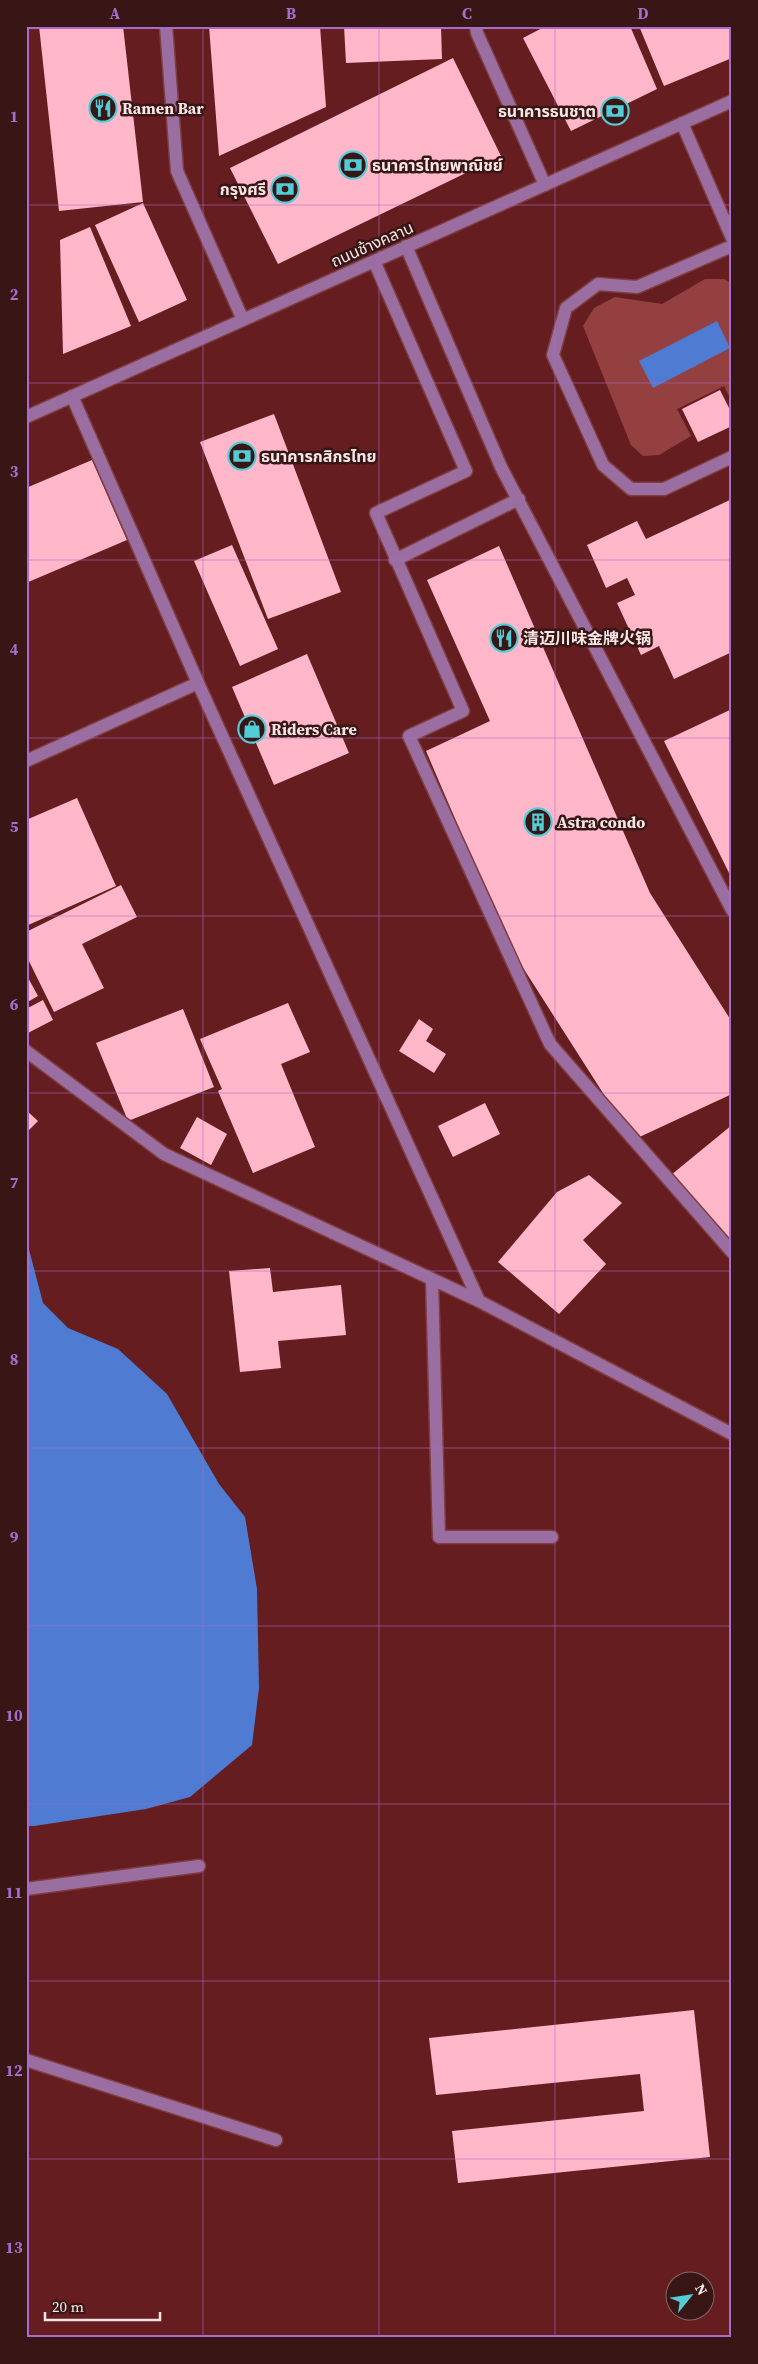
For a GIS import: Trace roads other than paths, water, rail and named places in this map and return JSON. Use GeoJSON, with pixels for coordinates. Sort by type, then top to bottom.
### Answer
{"type":"FeatureCollection","features":[{"type":"Feature","properties":{"kind":"street"},"geometry":{"type":"LineString","coordinates":[[166,26],[177,170],[243,320]]}},
{"type":"Feature","properties":{"kind":"street"},"geometry":{"type":"LineString","coordinates":[[476,26],[476,32],[545,185]]}},
{"type":"Feature","properties":{"kind":"street","name":"ถนนช้างคลาน"},"geometry":{"type":"LineString","coordinates":[[26,417],[732,100]]}},
{"type":"Feature","properties":{"kind":"street"},"geometry":{"type":"LineString","coordinates":[[682,123],[732,238]]}},
{"type":"Feature","properties":{"kind":"street"},"geometry":{"type":"LineString","coordinates":[[406,246],[501,467],[732,910]]}},
{"type":"Feature","properties":{"kind":"street"},"geometry":{"type":"LineString","coordinates":[[732,246],[637,287],[598,284],[566,308],[552,355],[603,465],[631,489],[664,489],[732,457]]}},
{"type":"Feature","properties":{"kind":"street"},"geometry":{"type":"LineString","coordinates":[[374,261],[466,471],[376,513],[395,560],[463,711],[409,736],[550,1044],[732,1252]]}},
{"type":"Feature","properties":{"kind":"street"},"geometry":{"type":"LineString","coordinates":[[72,396],[198,683],[479,1301]]}},
{"type":"Feature","properties":{"kind":"street"},"geometry":{"type":"LineString","coordinates":[[395,560],[519,499]]}},
{"type":"Feature","properties":{"kind":"street"},"geometry":{"type":"LineString","coordinates":[[26,761],[198,683]]}},
{"type":"Feature","properties":{"kind":"street"},"geometry":{"type":"LineString","coordinates":[[26,1051],[164,1154],[479,1301],[732,1434]]}},
{"type":"Feature","properties":{"kind":"street"},"geometry":{"type":"LineString","coordinates":[[432,1280],[439,1537],[552,1537]]}},
{"type":"Feature","properties":{"kind":"street"},"geometry":{"type":"LineString","coordinates":[[26,1889],[199,1866]]}},
{"type":"Feature","properties":{"kind":"street"},"geometry":{"type":"LineString","coordinates":[[26,2060],[276,2140]]}},
{"type":"Feature","properties":{"kind":"water"},"geometry":{"type":"Polygon","coordinates":[[[717,321],[730,348],[653,388],[639,361],[717,321]]]}},
{"type":"Feature","properties":{"kind":"water"},"geometry":{"type":"Polygon","coordinates":[[[26,1238],[43,1303],[68,1328],[118,1349],[167,1394],[219,1484],[245,1517],[257,1589],[259,1688],[252,1745],[190,1797],[146,1809],[34,1826],[26,1826],[26,1238]]]}},
{"type":"Feature","properties":{"kind":"place","name":"Ramen Bar"},"geometry":{"type":"Point","coordinates":[103,108]}},
{"type":"Feature","properties":{"kind":"place","name":"ธนาคารธนชาต"},"geometry":{"type":"Point","coordinates":[615,111]}},
{"type":"Feature","properties":{"kind":"place","name":"ธนาคารไทยพาณิชย์"},"geometry":{"type":"Point","coordinates":[353,165]}},
{"type":"Feature","properties":{"kind":"place","name":"กรุงศรี"},"geometry":{"type":"Point","coordinates":[285,189]}},
{"type":"Feature","properties":{"kind":"place","name":"ธนาคารกสิกรไทย"},"geometry":{"type":"Point","coordinates":[242,456]}},
{"type":"Feature","properties":{"kind":"place","name":"清迈川味金牌火锅"},"geometry":{"type":"Point","coordinates":[504,638]}},
{"type":"Feature","properties":{"kind":"place","name":"Riders Care"},"geometry":{"type":"Point","coordinates":[252,729]}},
{"type":"Feature","properties":{"kind":"place","name":"Astra condo"},"geometry":{"type":"Point","coordinates":[538,822]}}]}
